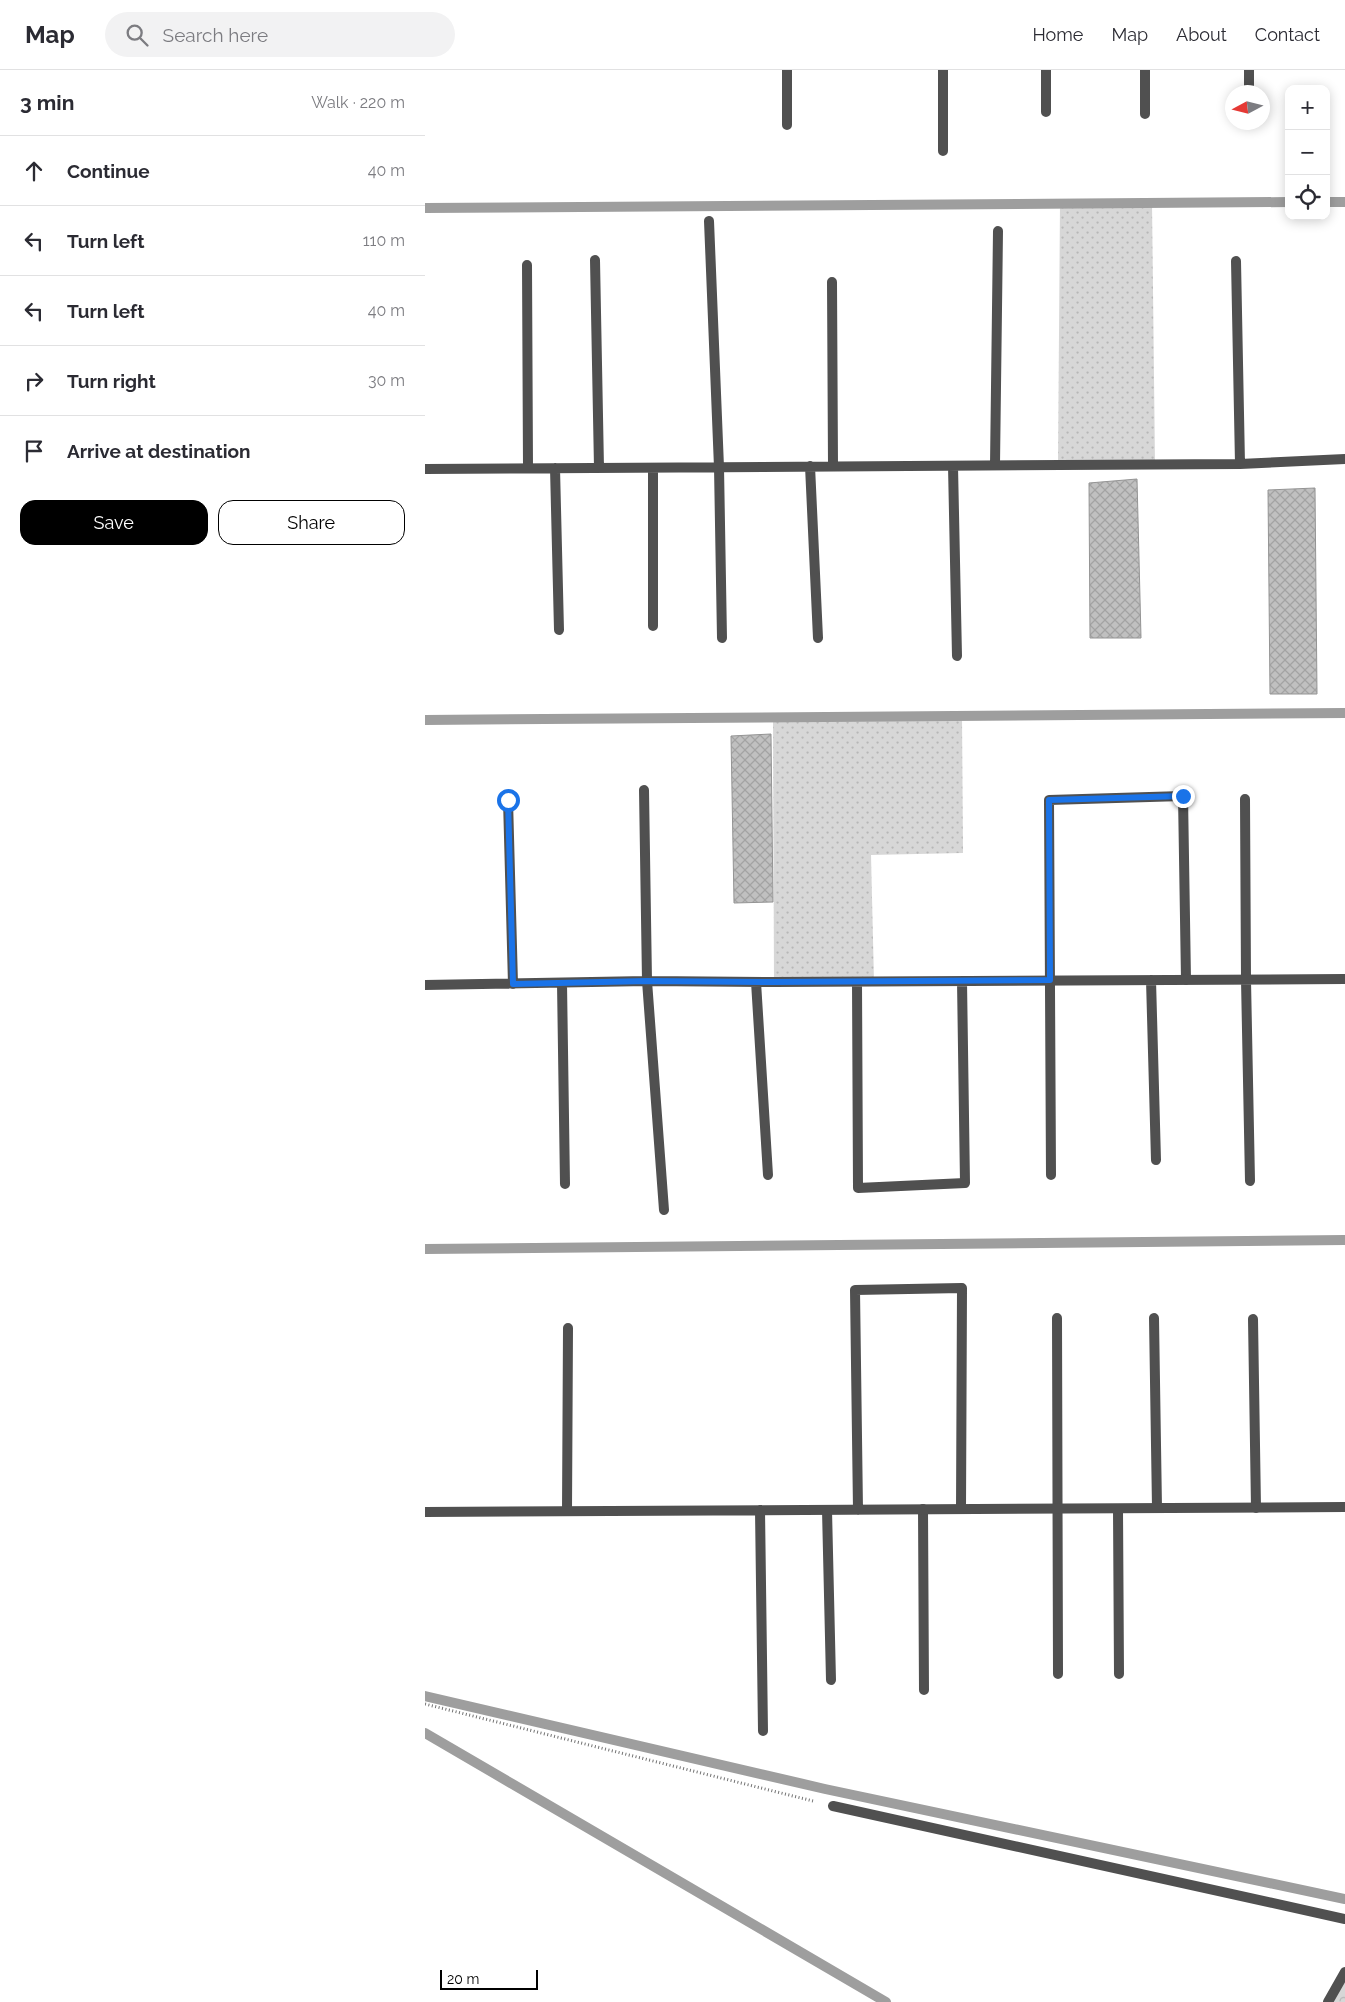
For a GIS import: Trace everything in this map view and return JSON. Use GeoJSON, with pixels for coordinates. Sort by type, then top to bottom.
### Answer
{"type":"FeatureCollection","features":[{"type":"Feature","properties":{"kind":"street"},"geometry":{"type":"LineString","coordinates":[[787,70],[787,124]]}},
{"type":"Feature","properties":{"kind":"street"},"geometry":{"type":"LineString","coordinates":[[943,70],[943,151]]}},
{"type":"Feature","properties":{"kind":"street"},"geometry":{"type":"LineString","coordinates":[[1046,70],[1046,112]]}},
{"type":"Feature","properties":{"kind":"street"},"geometry":{"type":"LineString","coordinates":[[1145,70],[1145,114]]}},
{"type":"Feature","properties":{"kind":"street"},"geometry":{"type":"LineString","coordinates":[[1249,70],[1249,85]]}},
{"type":"Feature","properties":{"kind":"street"},"geometry":{"type":"LineString","coordinates":[[709,221],[719,467],[722,638]]}},
{"type":"Feature","properties":{"kind":"street"},"geometry":{"type":"LineString","coordinates":[[995,466],[998,231]]}},
{"type":"Feature","properties":{"kind":"street"},"geometry":{"type":"LineString","coordinates":[[595,260],[599,468]]}},
{"type":"Feature","properties":{"kind":"street"},"geometry":{"type":"LineString","coordinates":[[1236,261],[1240,464]]}},
{"type":"Feature","properties":{"kind":"street"},"geometry":{"type":"LineString","coordinates":[[527,265],[528,468]]}},
{"type":"Feature","properties":{"kind":"street"},"geometry":{"type":"LineString","coordinates":[[832,282],[833,466]]}},
{"type":"Feature","properties":{"kind":"street"},"geometry":{"type":"LineString","coordinates":[[425,469],[1240,464],[1345,459]]}},
{"type":"Feature","properties":{"kind":"street"},"geometry":{"type":"LineString","coordinates":[[810,466],[818,638]]}},
{"type":"Feature","properties":{"kind":"street"},"geometry":{"type":"LineString","coordinates":[[953,466],[957,656]]}},
{"type":"Feature","properties":{"kind":"street"},"geometry":{"type":"LineString","coordinates":[[555,468],[559,630]]}},
{"type":"Feature","properties":{"kind":"street"},"geometry":{"type":"LineString","coordinates":[[653,468],[653,626]]}},
{"type":"Feature","properties":{"kind":"street"},"geometry":{"type":"LineString","coordinates":[[645,790],[647,981],[664,1210]]}},
{"type":"Feature","properties":{"kind":"street"},"geometry":{"type":"LineString","coordinates":[[1051,1175],[1049,800],[1183,796],[1186,980]]}},
{"type":"Feature","properties":{"kind":"street"},"geometry":{"type":"LineString","coordinates":[[1245,799],[1250,1180]]}},
{"type":"Feature","properties":{"kind":"street"},"geometry":{"type":"LineString","coordinates":[[508,800],[513,984]]}},
{"type":"Feature","properties":{"kind":"street"},"geometry":{"type":"LineString","coordinates":[[425,985],[647,981],[857,982],[1345,979]]}},
{"type":"Feature","properties":{"kind":"street"},"geometry":{"type":"LineString","coordinates":[[1151,980],[1156,1160]]}},
{"type":"Feature","properties":{"kind":"street"},"geometry":{"type":"LineString","coordinates":[[857,982],[858,1188],[965,1183],[962,981]]}},
{"type":"Feature","properties":{"kind":"street"},"geometry":{"type":"LineString","coordinates":[[756,982],[768,1175]]}},
{"type":"Feature","properties":{"kind":"street"},"geometry":{"type":"LineString","coordinates":[[562,983],[565,1184]]}},
{"type":"Feature","properties":{"kind":"street"},"geometry":{"type":"LineString","coordinates":[[858,1510],[855,1290],[962,1288],[961,1509]]}},
{"type":"Feature","properties":{"kind":"street"},"geometry":{"type":"LineString","coordinates":[[1057,1318],[1056,1509],[1058,1674]]}},
{"type":"Feature","properties":{"kind":"street"},"geometry":{"type":"LineString","coordinates":[[1154,1318],[1157,1508]]}},
{"type":"Feature","properties":{"kind":"street"},"geometry":{"type":"LineString","coordinates":[[1253,1319],[1257,1508]]}},
{"type":"Feature","properties":{"kind":"street"},"geometry":{"type":"LineString","coordinates":[[567,1512],[568,1328]]}},
{"type":"Feature","properties":{"kind":"street"},"geometry":{"type":"LineString","coordinates":[[425,1512],[1345,1507]]}},
{"type":"Feature","properties":{"kind":"street"},"geometry":{"type":"LineString","coordinates":[[1118,1509],[1119,1674]]}},
{"type":"Feature","properties":{"kind":"street"},"geometry":{"type":"LineString","coordinates":[[760,1510],[763,1731]]}},
{"type":"Feature","properties":{"kind":"street"},"geometry":{"type":"LineString","coordinates":[[827,1510],[831,1680]]}},
{"type":"Feature","properties":{"kind":"street"},"geometry":{"type":"LineString","coordinates":[[923,1510],[924,1690]]}},
{"type":"Feature","properties":{"kind":"street"},"geometry":{"type":"LineString","coordinates":[[833,1806],[1345,1919]]}},
{"type":"Feature","properties":{"kind":"street"},"geometry":{"type":"LineString","coordinates":[[1329,2002],[1345,1972]]}},
{"type":"Feature","properties":{"kind":"path"},"geometry":{"type":"LineString","coordinates":[[425,1704],[833,1806]]}},
{"type":"Feature","properties":{"kind":"green space"},"geometry":{"type":"Polygon","coordinates":[[[1152,203],[1155,464],[1058,465],[1060,204],[1152,203]]]}},
{"type":"Feature","properties":{"kind":"green space"},"geometry":{"type":"Polygon","coordinates":[[[962,716],[963,853],[871,855],[874,982],[774,982],[773,717],[962,716]]]}},
{"type":"Feature","properties":{"kind":"green space"},"geometry":{"type":"Polygon","coordinates":[[[1345,1972],[1345,2002],[1328,2002],[1345,1972]]]}},
{"type":"Feature","properties":{"kind":"building"},"geometry":{"type":"Polygon","coordinates":[[[1137,479],[1141,638],[1090,638],[1089,483],[1137,479]]]}},
{"type":"Feature","properties":{"kind":"building"},"geometry":{"type":"Polygon","coordinates":[[[1315,488],[1317,694],[1270,694],[1268,490],[1315,488]]]}},
{"type":"Feature","properties":{"kind":"building"},"geometry":{"type":"Polygon","coordinates":[[[771,734],[773,902],[734,903],[731,736],[771,734]]]}},
{"type":"Feature","properties":{"kind":"waterway"},"geometry":{"type":"LineString","coordinates":[[425,208],[1285,202]]}},
{"type":"Feature","properties":{"kind":"waterway"},"geometry":{"type":"LineString","coordinates":[[1330,202],[1345,202]]}},
{"type":"Feature","properties":{"kind":"waterway"},"geometry":{"type":"LineString","coordinates":[[425,720],[1345,713]]}},
{"type":"Feature","properties":{"kind":"waterway"},"geometry":{"type":"LineString","coordinates":[[425,1249],[1345,1240]]}},
{"type":"Feature","properties":{"kind":"waterway"},"geometry":{"type":"LineString","coordinates":[[425,1696],[825,1789],[1345,1899]]}},
{"type":"Feature","properties":{"kind":"waterway"},"geometry":{"type":"LineString","coordinates":[[425,1733],[886,2002]]}},
{"type":"Feature","properties":{"kind":"route"},"geometry":{"type":"LineString","coordinates":[[508,800],[513,984],[647,981],[857,982],[1050,980],[1049,800],[1183,796]]}}]}
